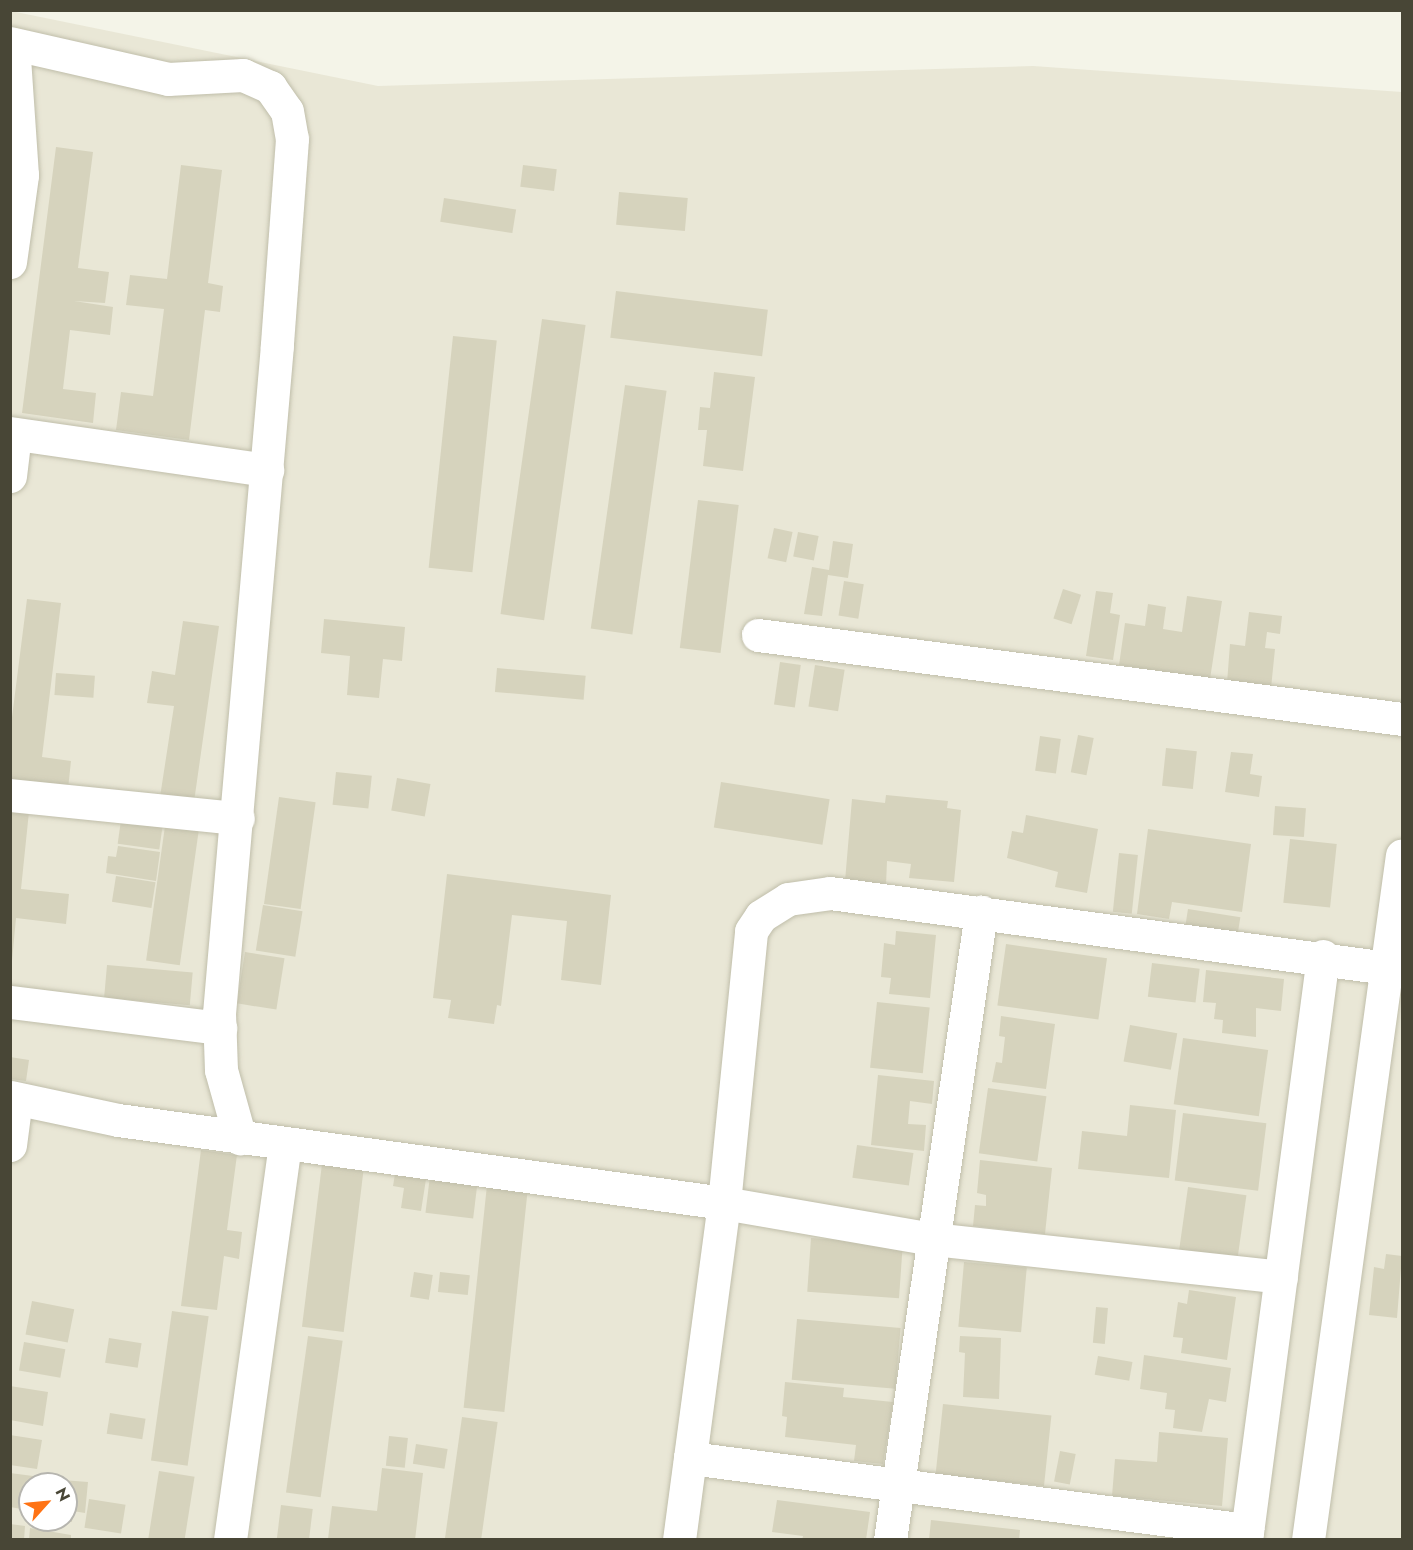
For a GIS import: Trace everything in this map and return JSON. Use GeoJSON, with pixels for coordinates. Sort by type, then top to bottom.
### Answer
{"type":"FeatureCollection","features":[{"type":"Feature","properties":{"kind":"street"},"geometry":{"type":"LineString","coordinates":[[10,262],[22,175],[12,43],[168,79],[243,75],[256,78],[280,96],[287,111],[292,139],[267,470],[220,1028],[225,1094],[240,1138]]}},
{"type":"Feature","properties":{"kind":"street"},"geometry":{"type":"LineString","coordinates":[[10,477],[13,433],[267,470]]}},
{"type":"Feature","properties":{"kind":"street"},"geometry":{"type":"LineString","coordinates":[[758,635],[1402,719]]}},
{"type":"Feature","properties":{"kind":"street"},"geometry":{"type":"LineString","coordinates":[[10,795],[238,818]]}},
{"type":"Feature","properties":{"kind":"street"},"geometry":{"type":"LineString","coordinates":[[1308,1539],[1402,855]]}},
{"type":"Feature","properties":{"kind":"street"},"geometry":{"type":"LineString","coordinates":[[679,1539],[724,1203],[751,932],[761,916],[788,899],[830,893],[1323,957],[1387,968]]}},
{"type":"Feature","properties":{"kind":"street"},"geometry":{"type":"LineString","coordinates":[[890,1539],[981,912]]}},
{"type":"Feature","properties":{"kind":"street"},"geometry":{"type":"LineString","coordinates":[[690,1458],[1247,1535],[1323,957]]}},
{"type":"Feature","properties":{"kind":"street"},"geometry":{"type":"LineString","coordinates":[[10,1002],[220,1028]]}},
{"type":"Feature","properties":{"kind":"street"},"geometry":{"type":"LineString","coordinates":[[10,1145],[14,1099],[118,1120],[724,1203],[932,1239],[1281,1277]]}},
{"type":"Feature","properties":{"kind":"street"},"geometry":{"type":"LineString","coordinates":[[230,1539],[285,1144]]}},
{"type":"Feature","properties":{"kind":"shaded area"},"geometry":{"type":"Polygon","coordinates":[[[11,11],[378,86],[1033,66],[1402,92],[1402,1539],[11,1540],[11,11]]]}},
{"type":"Feature","properties":{"kind":"building"},"geometry":{"type":"Polygon","coordinates":[[[56,147],[93,152],[78,268],[109,272],[105,303],[74,301],[113,307],[110,335],[70,330],[63,389],[96,393],[93,423],[22,413],[56,147]]]}},
{"type":"Feature","properties":{"kind":"building"},"geometry":{"type":"Polygon","coordinates":[[[181,165],[222,170],[208,283],[223,286],[220,312],[205,310],[189,440],[116,430],[121,392],[153,396],[164,309],[126,305],[130,275],[167,279],[181,165]]]}},
{"type":"Feature","properties":{"kind":"building"},"geometry":{"type":"Polygon","coordinates":[[[523,165],[557,169],[554,191],[520,187],[523,165]]]}},
{"type":"Feature","properties":{"kind":"building"},"geometry":{"type":"Polygon","coordinates":[[[619,192],[688,198],[685,231],[616,225],[619,192]]]}},
{"type":"Feature","properties":{"kind":"building"},"geometry":{"type":"Polygon","coordinates":[[[444,198],[516,209],[512,233],[440,222],[444,198]]]}},
{"type":"Feature","properties":{"kind":"building"},"geometry":{"type":"Polygon","coordinates":[[[616,291],[768,310],[762,356],[610,338],[616,291]]]}},
{"type":"Feature","properties":{"kind":"building"},"geometry":{"type":"Polygon","coordinates":[[[542,319],[586,325],[544,620],[501,614],[542,319]]]}},
{"type":"Feature","properties":{"kind":"building"},"geometry":{"type":"Polygon","coordinates":[[[453,336],[497,341],[472,572],[429,568],[453,336]]]}},
{"type":"Feature","properties":{"kind":"building"},"geometry":{"type":"Polygon","coordinates":[[[714,372],[755,377],[743,471],[703,466],[707,430],[698,430],[700,407],[710,408],[714,372]]]}},
{"type":"Feature","properties":{"kind":"building"},"geometry":{"type":"Polygon","coordinates":[[[625,385],[667,391],[632,634],[591,629],[625,385]]]}},
{"type":"Feature","properties":{"kind":"building"},"geometry":{"type":"Polygon","coordinates":[[[698,500],[739,505],[721,653],[680,648],[698,500]]]}},
{"type":"Feature","properties":{"kind":"building"},"geometry":{"type":"Polygon","coordinates":[[[774,528],[793,532],[786,562],[768,558],[774,528]]]}},
{"type":"Feature","properties":{"kind":"building"},"geometry":{"type":"Polygon","coordinates":[[[798,532],[819,536],[814,561],[793,557],[798,532]]]}},
{"type":"Feature","properties":{"kind":"building"},"geometry":{"type":"Polygon","coordinates":[[[833,541],[853,544],[848,578],[828,575],[822,616],[804,614],[812,567],[829,570],[833,541]]]}},
{"type":"Feature","properties":{"kind":"building"},"geometry":{"type":"Polygon","coordinates":[[[844,581],[864,584],[858,619],[839,616],[844,581]]]}},
{"type":"Feature","properties":{"kind":"building"},"geometry":{"type":"Polygon","coordinates":[[[1063,589],[1081,595],[1071,624],[1053,618],[1063,589]]]}},
{"type":"Feature","properties":{"kind":"building"},"geometry":{"type":"Polygon","coordinates":[[[1096,591],[1113,593],[1110,613],[1120,615],[1113,660],[1086,656],[1096,591]]]}},
{"type":"Feature","properties":{"kind":"building"},"geometry":{"type":"Polygon","coordinates":[[[1187,596],[1222,601],[1210,679],[1119,665],[1125,623],[1145,626],[1148,604],[1166,607],[1163,629],[1182,632],[1187,596]]]}},
{"type":"Feature","properties":{"kind":"building"},"geometry":{"type":"Polygon","coordinates":[[[27,599],[61,603],[42,757],[71,761],[68,789],[10,781],[10,733],[27,599]]]}},
{"type":"Feature","properties":{"kind":"building"},"geometry":{"type":"Polygon","coordinates":[[[1249,612],[1282,616],[1280,634],[1267,632],[1265,648],[1275,649],[1271,688],[1227,683],[1230,644],[1245,646],[1249,612]]]}},
{"type":"Feature","properties":{"kind":"building"},"geometry":{"type":"Polygon","coordinates":[[[324,619],[405,627],[402,661],[383,659],[379,698],[347,695],[350,656],[321,653],[324,619]]]}},
{"type":"Feature","properties":{"kind":"building"},"geometry":{"type":"Polygon","coordinates":[[[183,621],[219,626],[194,802],[160,797],[174,706],[147,703],[152,671],[175,675],[183,621]]]}},
{"type":"Feature","properties":{"kind":"building"},"geometry":{"type":"Polygon","coordinates":[[[780,662],[801,665],[795,708],[774,705],[780,662]]]}},
{"type":"Feature","properties":{"kind":"building"},"geometry":{"type":"Polygon","coordinates":[[[815,665],[845,670],[838,711],[808,706],[815,665]]]}},
{"type":"Feature","properties":{"kind":"building"},"geometry":{"type":"Polygon","coordinates":[[[497,668],[586,676],[584,700],[495,692],[497,668]]]}},
{"type":"Feature","properties":{"kind":"building"},"geometry":{"type":"Polygon","coordinates":[[[56,673],[95,676],[93,698],[54,695],[56,673]]]}},
{"type":"Feature","properties":{"kind":"building"},"geometry":{"type":"Polygon","coordinates":[[[1078,735],[1094,738],[1086,775],[1071,772],[1078,735]]]}},
{"type":"Feature","properties":{"kind":"building"},"geometry":{"type":"Polygon","coordinates":[[[1040,736],[1061,739],[1056,774],[1035,771],[1040,736]]]}},
{"type":"Feature","properties":{"kind":"building"},"geometry":{"type":"Polygon","coordinates":[[[1166,748],[1197,751],[1193,789],[1162,786],[1166,748]]]}},
{"type":"Feature","properties":{"kind":"building"},"geometry":{"type":"Polygon","coordinates":[[[1231,752],[1253,754],[1250,774],[1262,776],[1259,797],[1225,792],[1231,752]]]}},
{"type":"Feature","properties":{"kind":"building"},"geometry":{"type":"Polygon","coordinates":[[[336,772],[372,776],[368,809],[333,805],[336,772]]]}},
{"type":"Feature","properties":{"kind":"building"},"geometry":{"type":"Polygon","coordinates":[[[397,778],[430,784],[425,816],[391,810],[397,778]]]}},
{"type":"Feature","properties":{"kind":"building"},"geometry":{"type":"Polygon","coordinates":[[[721,782],[830,799],[822,845],[714,827],[721,782]]]}},
{"type":"Feature","properties":{"kind":"building"},"geometry":{"type":"Polygon","coordinates":[[[886,795],[948,801],[947,808],[961,810],[954,882],[909,878],[911,864],[887,861],[886,885],[845,881],[852,799],[885,803],[886,795]]]}},
{"type":"Feature","properties":{"kind":"building"},"geometry":{"type":"Polygon","coordinates":[[[279,797],[316,802],[301,909],[264,904],[279,797]]]}},
{"type":"Feature","properties":{"kind":"building"},"geometry":{"type":"Polygon","coordinates":[[[10,800],[30,802],[21,889],[69,894],[66,924],[16,918],[12,961],[10,800]]]}},
{"type":"Feature","properties":{"kind":"building"},"geometry":{"type":"Polygon","coordinates":[[[1275,806],[1306,808],[1304,837],[1273,835],[1275,806]]]}},
{"type":"Feature","properties":{"kind":"building"},"geometry":{"type":"Polygon","coordinates":[[[122,813],[164,819],[159,850],[118,844],[122,813]]]}},
{"type":"Feature","properties":{"kind":"building"},"geometry":{"type":"Polygon","coordinates":[[[1026,815],[1098,829],[1087,893],[1055,887],[1058,872],[1007,858],[1012,831],[1023,833],[1026,815]]]}},
{"type":"Feature","properties":{"kind":"building"},"geometry":{"type":"Polygon","coordinates":[[[166,819],[200,824],[180,965],[146,961],[166,819]]]}},
{"type":"Feature","properties":{"kind":"building"},"geometry":{"type":"Polygon","coordinates":[[[1148,829],[1251,844],[1242,912],[1172,902],[1169,919],[1137,914],[1148,829]]]}},
{"type":"Feature","properties":{"kind":"building"},"geometry":{"type":"Polygon","coordinates":[[[1290,839],[1337,844],[1330,908],[1283,903],[1290,839]]]}},
{"type":"Feature","properties":{"kind":"building"},"geometry":{"type":"Polygon","coordinates":[[[118,846],[160,852],[156,881],[106,873],[108,856],[116,857],[118,846]]]}},
{"type":"Feature","properties":{"kind":"building"},"geometry":{"type":"Polygon","coordinates":[[[1119,853],[1138,855],[1132,914],[1113,912],[1119,853]]]}},
{"type":"Feature","properties":{"kind":"building"},"geometry":{"type":"Polygon","coordinates":[[[447,874],[611,895],[601,985],[561,980],[567,921],[512,915],[501,1006],[497,1005],[494,1024],[448,1018],[451,1000],[433,998],[447,874]]]}},
{"type":"Feature","properties":{"kind":"building"},"geometry":{"type":"Polygon","coordinates":[[[116,876],[156,882],[151,908],[112,902],[116,876]]]}},
{"type":"Feature","properties":{"kind":"building"},"geometry":{"type":"Polygon","coordinates":[[[263,905],[303,911],[295,957],[256,950],[263,905]]]}},
{"type":"Feature","properties":{"kind":"building"},"geometry":{"type":"Polygon","coordinates":[[[1188,909],[1240,917],[1236,944],[1184,936],[1188,909]]]}},
{"type":"Feature","properties":{"kind":"building"},"geometry":{"type":"Polygon","coordinates":[[[896,931],[936,935],[930,998],[889,994],[891,978],[881,977],[884,943],[895,945],[896,931]]]}},
{"type":"Feature","properties":{"kind":"building"},"geometry":{"type":"Polygon","coordinates":[[[1006,944],[1107,958],[1098,1020],[997,1005],[1006,944]]]}},
{"type":"Feature","properties":{"kind":"building"},"geometry":{"type":"Polygon","coordinates":[[[245,952],[285,958],[276,1010],[237,1003],[245,952]]]}},
{"type":"Feature","properties":{"kind":"building"},"geometry":{"type":"Polygon","coordinates":[[[1152,963],[1200,969],[1195,1003],[1148,997],[1152,963]]]}},
{"type":"Feature","properties":{"kind":"building"},"geometry":{"type":"Polygon","coordinates":[[[107,965],[193,972],[190,1005],[104,998],[107,965]]]}},
{"type":"Feature","properties":{"kind":"building"},"geometry":{"type":"Polygon","coordinates":[[[1206,970],[1284,979],[1281,1011],[1256,1008],[1256,1037],[1222,1033],[1223,1020],[1214,1019],[1216,1003],[1203,1002],[1206,970]]]}},
{"type":"Feature","properties":{"kind":"building"},"geometry":{"type":"Polygon","coordinates":[[[877,1002],[930,1008],[923,1073],[870,1068],[877,1002]]]}},
{"type":"Feature","properties":{"kind":"building"},"geometry":{"type":"Polygon","coordinates":[[[1001,1016],[1055,1024],[1046,1089],[992,1082],[996,1062],[1002,1063],[1005,1037],[999,1036],[1001,1016]]]}},
{"type":"Feature","properties":{"kind":"building"},"geometry":{"type":"Polygon","coordinates":[[[1130,1025],[1177,1033],[1171,1070],[1124,1061],[1130,1025]]]}},
{"type":"Feature","properties":{"kind":"building"},"geometry":{"type":"Polygon","coordinates":[[[1183,1038],[1268,1050],[1259,1116],[1174,1104],[1183,1038]]]}},
{"type":"Feature","properties":{"kind":"building"},"geometry":{"type":"Polygon","coordinates":[[[10,1057],[29,1060],[26,1081],[10,1079],[10,1057]]]}},
{"type":"Feature","properties":{"kind":"building"},"geometry":{"type":"Polygon","coordinates":[[[878,1075],[934,1081],[932,1104],[910,1101],[908,1124],[926,1125],[924,1151],[871,1145],[878,1075]]]}},
{"type":"Feature","properties":{"kind":"building"},"geometry":{"type":"Polygon","coordinates":[[[988,1088],[1046,1096],[1037,1162],[979,1153],[988,1088]]]}},
{"type":"Feature","properties":{"kind":"building"},"geometry":{"type":"Polygon","coordinates":[[[1130,1105],[1176,1110],[1169,1178],[1078,1169],[1082,1131],[1127,1136],[1130,1105]]]}},
{"type":"Feature","properties":{"kind":"building"},"geometry":{"type":"Polygon","coordinates":[[[1183,1113],[1266,1123],[1258,1191],[1175,1180],[1183,1113]]]}},
{"type":"Feature","properties":{"kind":"building"},"geometry":{"type":"Polygon","coordinates":[[[857,1145],[913,1153],[909,1186],[852,1178],[857,1145]]]}},
{"type":"Feature","properties":{"kind":"building"},"geometry":{"type":"Polygon","coordinates":[[[201,1150],[237,1155],[227,1230],[242,1232],[239,1259],[224,1256],[217,1310],[181,1306],[201,1150]]]}},
{"type":"Feature","properties":{"kind":"building"},"geometry":{"type":"Polygon","coordinates":[[[980,1160],[1052,1168],[1045,1234],[973,1226],[975,1205],[986,1206],[986,1195],[977,1193],[980,1160]]]}},
{"type":"Feature","properties":{"kind":"building"},"geometry":{"type":"Polygon","coordinates":[[[322,1164],[364,1169],[344,1332],[302,1327],[322,1164]]]}},
{"type":"Feature","properties":{"kind":"building"},"geometry":{"type":"Polygon","coordinates":[[[396,1168],[427,1173],[421,1211],[401,1208],[404,1188],[393,1186],[396,1168]]]}},
{"type":"Feature","properties":{"kind":"building"},"geometry":{"type":"Polygon","coordinates":[[[430,1176],[478,1182],[473,1219],[425,1213],[430,1176]]]}},
{"type":"Feature","properties":{"kind":"building"},"geometry":{"type":"Polygon","coordinates":[[[487,1185],[528,1189],[504,1412],[464,1408],[487,1185]]]}},
{"type":"Feature","properties":{"kind":"building"},"geometry":{"type":"Polygon","coordinates":[[[1188,1187],[1246,1195],[1238,1259],[1179,1250],[1188,1187]]]}},
{"type":"Feature","properties":{"kind":"building"},"geometry":{"type":"Polygon","coordinates":[[[811,1238],[903,1244],[899,1298],[807,1292],[811,1238]]]}},
{"type":"Feature","properties":{"kind":"building"},"geometry":{"type":"Polygon","coordinates":[[[1386,1254],[1402,1256],[1397,1318],[1369,1315],[1374,1267],[1384,1269],[1386,1254]]]}},
{"type":"Feature","properties":{"kind":"building"},"geometry":{"type":"Polygon","coordinates":[[[964,1262],[1027,1267],[1021,1332],[958,1327],[964,1262]]]}},
{"type":"Feature","properties":{"kind":"building"},"geometry":{"type":"Polygon","coordinates":[[[414,1272],[433,1275],[429,1300],[410,1297],[414,1272]]]}},
{"type":"Feature","properties":{"kind":"building"},"geometry":{"type":"Polygon","coordinates":[[[440,1272],[470,1275],[468,1295],[438,1292],[440,1272]]]}},
{"type":"Feature","properties":{"kind":"building"},"geometry":{"type":"Polygon","coordinates":[[[1189,1290],[1236,1297],[1227,1360],[1181,1353],[1183,1338],[1173,1337],[1178,1302],[1187,1304],[1189,1290]]]}},
{"type":"Feature","properties":{"kind":"building"},"geometry":{"type":"Polygon","coordinates":[[[32,1301],[74,1309],[68,1343],[26,1334],[32,1301]]]}},
{"type":"Feature","properties":{"kind":"building"},"geometry":{"type":"Polygon","coordinates":[[[1096,1307],[1108,1308],[1105,1344],[1093,1343],[1096,1307]]]}},
{"type":"Feature","properties":{"kind":"building"},"geometry":{"type":"Polygon","coordinates":[[[172,1311],[209,1316],[188,1466],[151,1461],[172,1311]]]}},
{"type":"Feature","properties":{"kind":"building"},"geometry":{"type":"Polygon","coordinates":[[[797,1319],[901,1328],[895,1389],[792,1380],[797,1319]]]}},
{"type":"Feature","properties":{"kind":"building"},"geometry":{"type":"Polygon","coordinates":[[[308,1336],[343,1341],[321,1497],[286,1492],[308,1336]]]}},
{"type":"Feature","properties":{"kind":"building"},"geometry":{"type":"Polygon","coordinates":[[[960,1336],[1001,1338],[999,1399],[963,1397],[965,1353],[959,1352],[960,1336]]]}},
{"type":"Feature","properties":{"kind":"building"},"geometry":{"type":"Polygon","coordinates":[[[109,1338],[142,1343],[138,1368],[105,1363],[109,1338]]]}},
{"type":"Feature","properties":{"kind":"building"},"geometry":{"type":"Polygon","coordinates":[[[24,1342],[65,1349],[60,1378],[19,1371],[24,1342]]]}},
{"type":"Feature","properties":{"kind":"building"},"geometry":{"type":"Polygon","coordinates":[[[1144,1355],[1231,1368],[1226,1402],[1209,1399],[1202,1432],[1173,1428],[1175,1410],[1165,1409],[1167,1393],[1140,1389],[1144,1355]]]}},
{"type":"Feature","properties":{"kind":"building"},"geometry":{"type":"Polygon","coordinates":[[[1098,1356],[1132,1362],[1129,1381],[1095,1375],[1098,1356]]]}},
{"type":"Feature","properties":{"kind":"building"},"geometry":{"type":"Polygon","coordinates":[[[785,1382],[844,1388],[843,1397],[893,1402],[883,1464],[854,1461],[856,1445],[785,1437],[787,1417],[782,1416],[785,1382]]]}},
{"type":"Feature","properties":{"kind":"building"},"geometry":{"type":"Polygon","coordinates":[[[10,1386],[48,1392],[43,1426],[10,1420],[10,1386]]]}},
{"type":"Feature","properties":{"kind":"building"},"geometry":{"type":"Polygon","coordinates":[[[943,1404],[1051,1415],[1044,1486],[936,1475],[943,1404]]]}},
{"type":"Feature","properties":{"kind":"building"},"geometry":{"type":"Polygon","coordinates":[[[110,1413],[146,1419],[142,1439],[107,1434],[110,1413]]]}},
{"type":"Feature","properties":{"kind":"building"},"geometry":{"type":"Polygon","coordinates":[[[462,1417],[498,1422],[481,1540],[445,1540],[462,1417]]]}},
{"type":"Feature","properties":{"kind":"building"},"geometry":{"type":"Polygon","coordinates":[[[1159,1432],[1228,1438],[1222,1506],[1112,1496],[1115,1459],[1157,1462],[1159,1432]]]}},
{"type":"Feature","properties":{"kind":"building"},"geometry":{"type":"Polygon","coordinates":[[[10,1435],[42,1440],[37,1469],[10,1465],[10,1435]]]}},
{"type":"Feature","properties":{"kind":"building"},"geometry":{"type":"Polygon","coordinates":[[[389,1436],[408,1438],[405,1468],[386,1466],[389,1436]]]}},
{"type":"Feature","properties":{"kind":"building"},"geometry":{"type":"Polygon","coordinates":[[[416,1444],[448,1449],[444,1469],[413,1464],[416,1444]]]}},
{"type":"Feature","properties":{"kind":"building"},"geometry":{"type":"Polygon","coordinates":[[[1060,1451],[1076,1454],[1070,1484],[1054,1481],[1060,1451]]]}},
{"type":"Feature","properties":{"kind":"building"},"geometry":{"type":"Polygon","coordinates":[[[382,1468],[423,1473],[415,1540],[328,1539],[332,1506],[377,1511],[382,1468]]]}},
{"type":"Feature","properties":{"kind":"building"},"geometry":{"type":"Polygon","coordinates":[[[159,1471],[195,1477],[185,1540],[148,1540],[159,1471]]]}},
{"type":"Feature","properties":{"kind":"building"},"geometry":{"type":"Polygon","coordinates":[[[10,1473],[18,1474],[18,1508],[10,1507],[10,1473]]]}},
{"type":"Feature","properties":{"kind":"building"},"geometry":{"type":"Polygon","coordinates":[[[78,1481],[88,1482],[85,1513],[78,1512],[78,1481]]]}},
{"type":"Feature","properties":{"kind":"building"},"geometry":{"type":"Polygon","coordinates":[[[89,1499],[126,1505],[121,1533],[84,1528],[89,1499]]]}},
{"type":"Feature","properties":{"kind":"building"},"geometry":{"type":"Polygon","coordinates":[[[777,1500],[870,1512],[866,1540],[802,1540],[803,1536],[772,1532],[777,1500]]]}},
{"type":"Feature","properties":{"kind":"building"},"geometry":{"type":"Polygon","coordinates":[[[281,1505],[313,1509],[309,1540],[277,1540],[281,1505]]]}},
{"type":"Feature","properties":{"kind":"building"},"geometry":{"type":"Polygon","coordinates":[[[931,1520],[1020,1530],[1019,1540],[929,1540],[931,1520]]]}},
{"type":"Feature","properties":{"kind":"building"},"geometry":{"type":"Polygon","coordinates":[[[10,1524],[18,1525],[18,1532],[25,1532],[24,1540],[10,1540],[10,1524]]]}},
{"type":"Feature","properties":{"kind":"building"},"geometry":{"type":"Polygon","coordinates":[[[30,1532],[71,1535],[71,1540],[29,1540],[30,1532]]]}}]}
